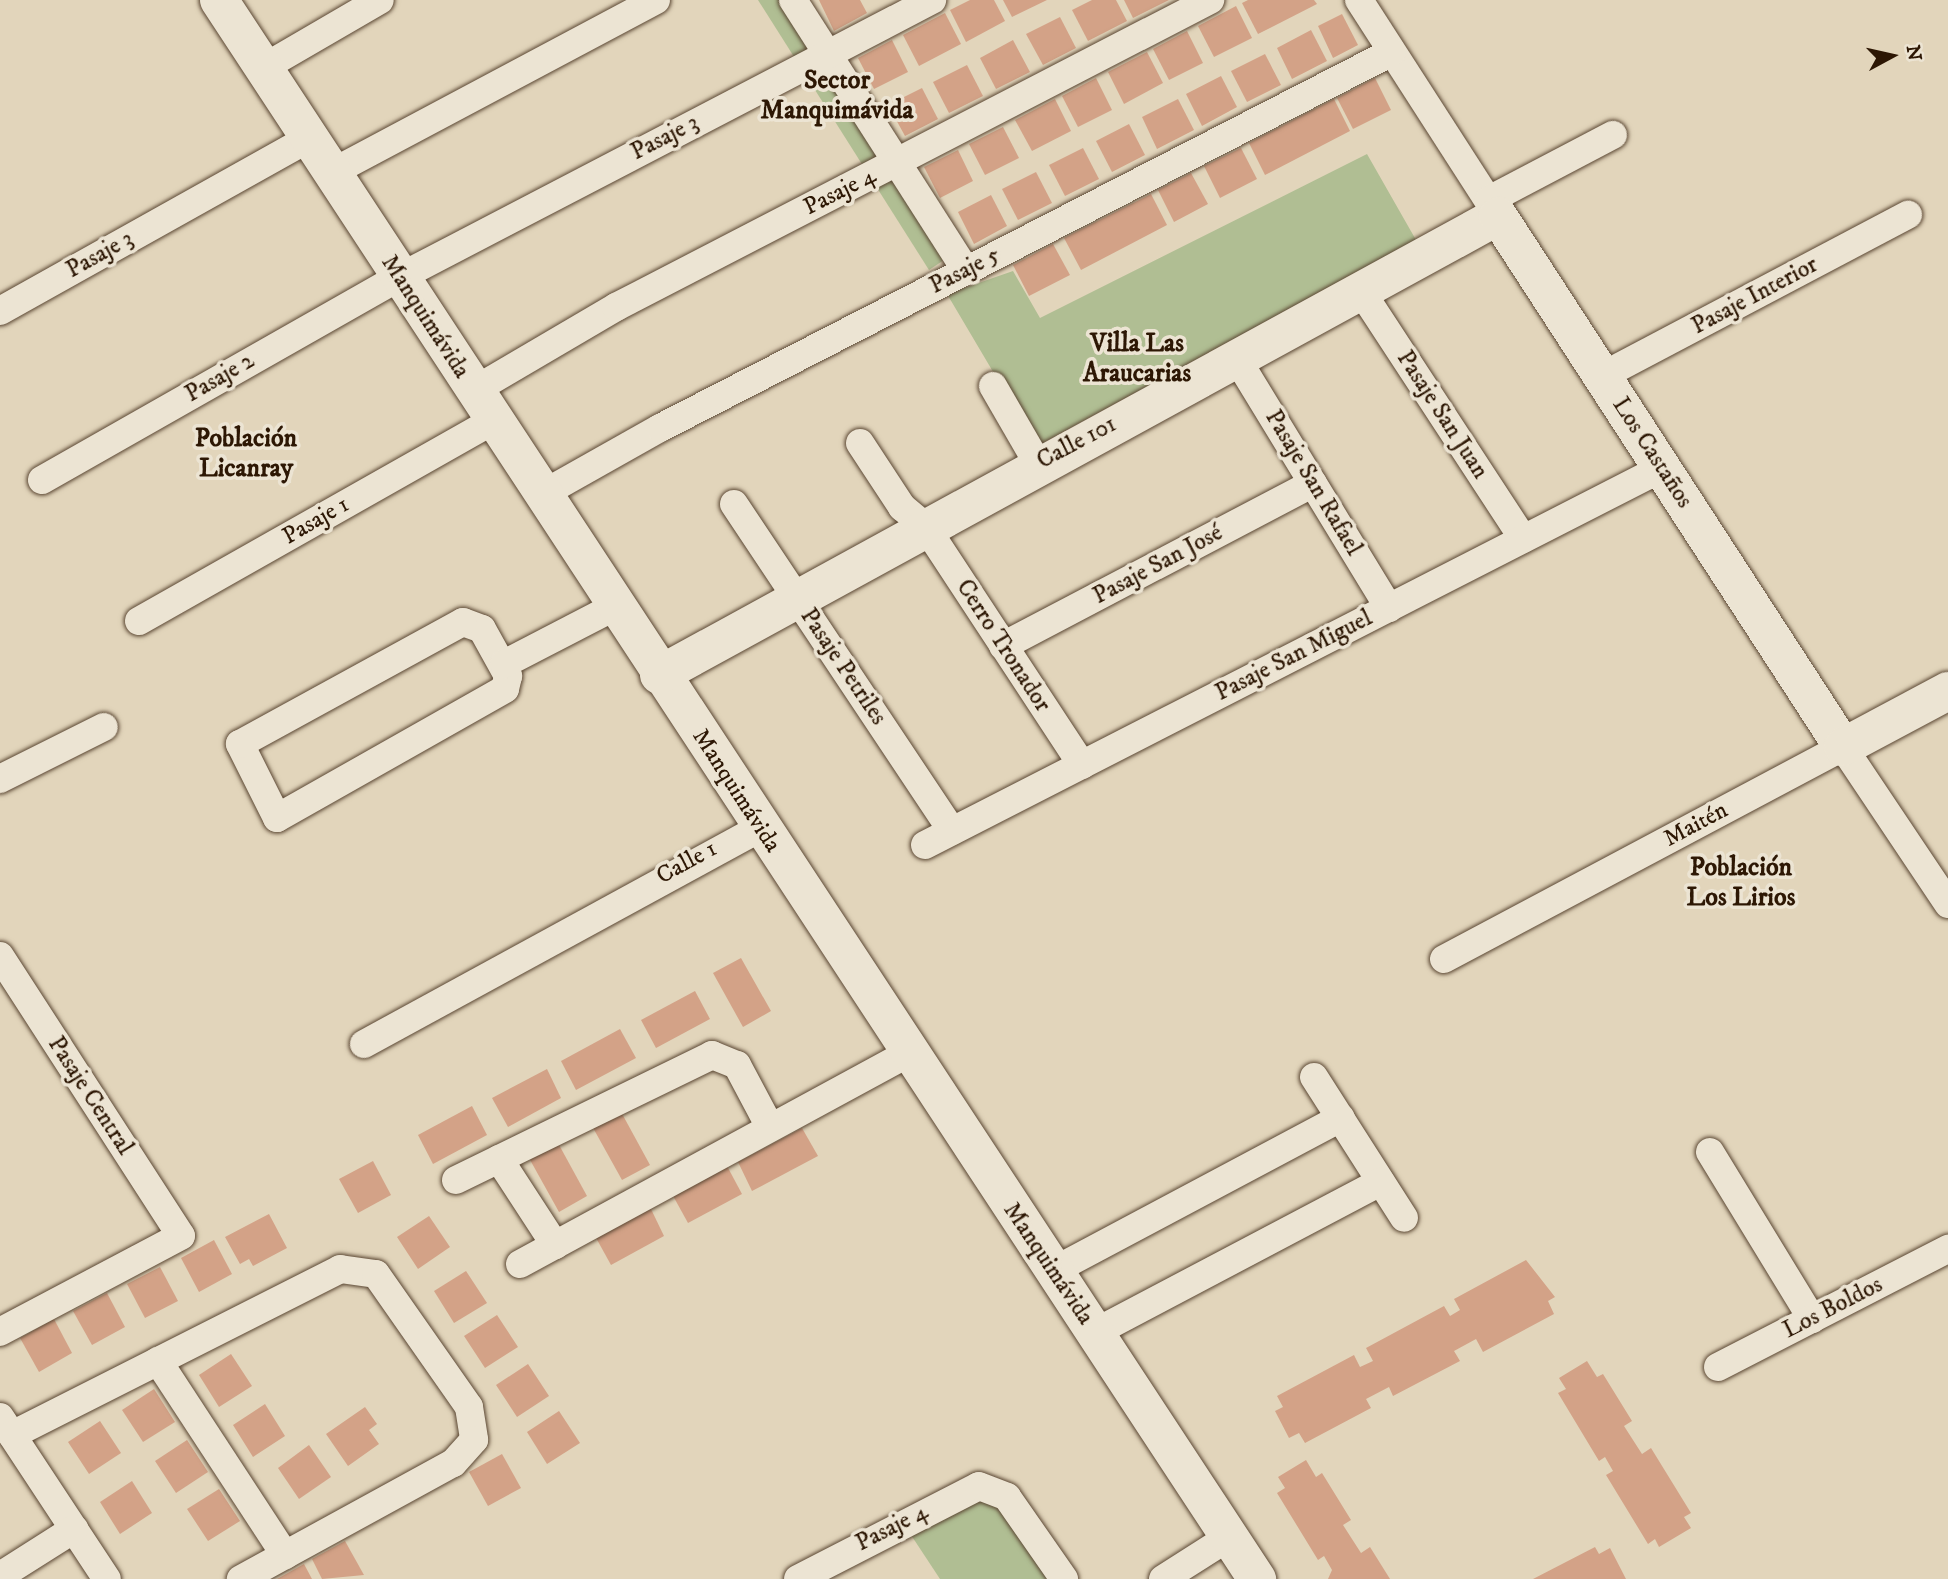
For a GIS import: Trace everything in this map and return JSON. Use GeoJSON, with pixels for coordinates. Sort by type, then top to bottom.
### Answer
{"type":"FeatureCollection","features":[{"type":"Feature","properties":{"kind":"street","name":"Manquimávida"},"geometry":{"type":"LineString","coordinates":[[219,0],[614,607],[1257,1579]]}},
{"type":"Feature","properties":{"kind":"street"},"geometry":{"type":"LineString","coordinates":[[263,68],[380,0]]}},
{"type":"Feature","properties":{"kind":"street"},"geometry":{"type":"LineString","coordinates":[[331,173],[656,0]]}},
{"type":"Feature","properties":{"kind":"street"},"geometry":{"type":"LineString","coordinates":[[793,0],[966,271]]}},
{"type":"Feature","properties":{"kind":"street","name":"Pasaje 3"},"geometry":{"type":"LineString","coordinates":[[400,277],[932,0]]}},
{"type":"Feature","properties":{"kind":"street","name":"Pasaje 4"},"geometry":{"type":"LineString","coordinates":[[483,406],[616,307],[1210,0]]}},
{"type":"Feature","properties":{"kind":"street","name":"Los Castaños"},"geometry":{"type":"LineString","coordinates":[[1359,0],[1843,747],[1948,904]]}},
{"type":"Feature","properties":{"kind":"street","name":"Pasaje 5"},"geometry":{"type":"LineString","coordinates":[[541,495],[966,271],[1392,52]]}},
{"type":"Feature","properties":{"kind":"street"},"geometry":{"type":"LineString","coordinates":[[1494,208],[1613,135]]}},
{"type":"Feature","properties":{"kind":"street","name":"Pasaje 3"},"geometry":{"type":"LineString","coordinates":[[0,311],[309,138]]}},
{"type":"Feature","properties":{"kind":"street","name":"Calle 101"},"geometry":{"type":"LineString","coordinates":[[659,675],[1038,464],[1361,291],[1494,208]]}},
{"type":"Feature","properties":{"kind":"street","name":"Pasaje Interior"},"geometry":{"type":"LineString","coordinates":[[1602,376],[1908,215]]}},
{"type":"Feature","properties":{"kind":"street","name":"Pasaje 2"},"geometry":{"type":"LineString","coordinates":[[41,480],[400,277]]}},
{"type":"Feature","properties":{"kind":"street","name":"Pasaje San Juan"},"geometry":{"type":"LineString","coordinates":[[1361,291],[1523,539]]}},
{"type":"Feature","properties":{"kind":"street","name":"Pasaje San Rafael"},"geometry":{"type":"LineString","coordinates":[[1237,359],[1389,608]]}},
{"type":"Feature","properties":{"kind":"street"},"geometry":{"type":"LineString","coordinates":[[993,386],[1038,464]]}},
{"type":"Feature","properties":{"kind":"street","name":"Pasaje 1"},"geometry":{"type":"LineString","coordinates":[[139,621],[483,406]]}},
{"type":"Feature","properties":{"kind":"street","name":"Cerro Tronador"},"geometry":{"type":"LineString","coordinates":[[860,443],[902,507],[925,526],[1082,765]]}},
{"type":"Feature","properties":{"kind":"street","name":"Pasaje San Miguel"},"geometry":{"type":"LineString","coordinates":[[925,845],[1662,468]]}},
{"type":"Feature","properties":{"kind":"street","name":"Pasaje San José"},"geometry":{"type":"LineString","coordinates":[[1003,646],[1313,483]]}},
{"type":"Feature","properties":{"kind":"street","name":"Pasaje Petriles"},"geometry":{"type":"LineString","coordinates":[[734,504],[952,831]]}},
{"type":"Feature","properties":{"kind":"street"},"geometry":{"type":"LineString","coordinates":[[504,664],[614,607]]}},
{"type":"Feature","properties":{"kind":"street"},"geometry":{"type":"LineString","coordinates":[[463,622],[482,629],[504,664],[508,683],[500,693],[277,818],[240,744],[463,622]]}},
{"type":"Feature","properties":{"kind":"street","name":"Maitén"},"geometry":{"type":"LineString","coordinates":[[1444,959],[1948,691]]}},
{"type":"Feature","properties":{"kind":"street"},"geometry":{"type":"LineString","coordinates":[[0,779],[104,727]]}},
{"type":"Feature","properties":{"kind":"street","name":"Calle 1"},"geometry":{"type":"LineString","coordinates":[[364,1044],[616,902],[760,828]]}},
{"type":"Feature","properties":{"kind":"street","name":"Pasaje Central"},"geometry":{"type":"LineString","coordinates":[[0,956],[181,1236],[0,1332]]}},
{"type":"Feature","properties":{"kind":"street"},"geometry":{"type":"LineString","coordinates":[[520,1264],[908,1053]]}},
{"type":"Feature","properties":{"kind":"street"},"geometry":{"type":"LineString","coordinates":[[456,1180],[719,1055],[737,1065],[770,1127]]}},
{"type":"Feature","properties":{"kind":"street"},"geometry":{"type":"LineString","coordinates":[[1314,1077],[1404,1218]]}},
{"type":"Feature","properties":{"kind":"street"},"geometry":{"type":"LineString","coordinates":[[1053,1271],[1340,1118]]}},
{"type":"Feature","properties":{"kind":"street"},"geometry":{"type":"LineString","coordinates":[[1710,1152],[1812,1319]]}},
{"type":"Feature","properties":{"kind":"street"},"geometry":{"type":"LineString","coordinates":[[499,1159],[555,1245]]}},
{"type":"Feature","properties":{"kind":"street"},"geometry":{"type":"LineString","coordinates":[[1094,1334],[1381,1182]]}},
{"type":"Feature","properties":{"kind":"street","name":"Los Boldos"},"geometry":{"type":"LineString","coordinates":[[1718,1367],[1948,1249]]}},
{"type":"Feature","properties":{"kind":"street"},"geometry":{"type":"LineString","coordinates":[[107,1579],[6,1426],[158,1361],[340,1269],[359,1267],[383,1280],[469,1407],[474,1440],[462,1458],[240,1579]]}},
{"type":"Feature","properties":{"kind":"street"},"geometry":{"type":"LineString","coordinates":[[158,1361],[285,1555]]}},
{"type":"Feature","properties":{"kind":"street","name":"Pasaje 4"},"geometry":{"type":"LineString","coordinates":[[798,1579],[969,1488],[989,1486],[1007,1497],[1064,1579]]}},
{"type":"Feature","properties":{"kind":"street"},"geometry":{"type":"LineString","coordinates":[[0,1576],[74,1529]]}},
{"type":"Feature","properties":{"kind":"street"},"geometry":{"type":"LineString","coordinates":[[1163,1579],[1229,1537]]}},
{"type":"Feature","properties":{"kind":"green space"},"geometry":{"type":"Polygon","coordinates":[[[758,0],[790,0],[947,256],[929,270],[758,0]]]}},
{"type":"Feature","properties":{"kind":"green space"},"geometry":{"type":"Polygon","coordinates":[[[1367,154],[1416,240],[1037,446],[947,294],[1013,271],[1040,318],[1367,154]]]}},
{"type":"Feature","properties":{"kind":"green space"},"geometry":{"type":"Polygon","coordinates":[[[996,1500],[1052,1579],[940,1579],[911,1535],[965,1501],[996,1500]]]}},
{"type":"Feature","properties":{"kind":"building"},"geometry":{"type":"Polygon","coordinates":[[[819,0],[860,0],[867,13],[834,31],[819,0]]]}},
{"type":"Feature","properties":{"kind":"building"},"geometry":{"type":"Polygon","coordinates":[[[970,0],[994,0],[1005,21],[966,42],[950,10],[970,0]]]}},
{"type":"Feature","properties":{"kind":"building"},"geometry":{"type":"Polygon","coordinates":[[[1003,0],[1047,0],[1012,17],[1003,0]]]}},
{"type":"Feature","properties":{"kind":"building"},"geometry":{"type":"Polygon","coordinates":[[[1092,0],[1116,0],[1127,21],[1088,41],[1072,10],[1092,0]]]}},
{"type":"Feature","properties":{"kind":"building"},"geometry":{"type":"Polygon","coordinates":[[[1124,0],[1169,0],[1133,18],[1124,0]]]}},
{"type":"Feature","properties":{"kind":"building"},"geometry":{"type":"Polygon","coordinates":[[[1248,0],[1314,0],[1317,4],[1258,34],[1242,3],[1248,0]]]}},
{"type":"Feature","properties":{"kind":"building"},"geometry":{"type":"Polygon","coordinates":[[[1236,6],[1252,38],[1214,57],[1198,26],[1236,6]]]}},
{"type":"Feature","properties":{"kind":"building"},"geometry":{"type":"Polygon","coordinates":[[[945,13],[961,44],[919,66],[903,35],[945,13]]]}},
{"type":"Feature","properties":{"kind":"building"},"geometry":{"type":"Polygon","coordinates":[[[1342,14],[1358,45],[1333,58],[1318,26],[1342,14]]]}},
{"type":"Feature","properties":{"kind":"building"},"geometry":{"type":"Polygon","coordinates":[[[1060,17],[1076,48],[1043,65],[1026,34],[1060,17]]]}},
{"type":"Feature","properties":{"kind":"building"},"geometry":{"type":"Polygon","coordinates":[[[1311,30],[1327,61],[1292,79],[1277,48],[1311,30]]]}},
{"type":"Feature","properties":{"kind":"building"},"geometry":{"type":"Polygon","coordinates":[[[1187,31],[1203,63],[1169,80],[1153,49],[1187,31]]]}},
{"type":"Feature","properties":{"kind":"building"},"geometry":{"type":"Polygon","coordinates":[[[892,40],[908,72],[874,89],[858,58],[892,40]]]}},
{"type":"Feature","properties":{"kind":"building"},"geometry":{"type":"Polygon","coordinates":[[[1013,40],[1030,72],[996,89],[980,58],[1013,40]]]}},
{"type":"Feature","properties":{"kind":"building"},"geometry":{"type":"Polygon","coordinates":[[[1147,52],[1163,83],[1124,104],[1108,72],[1147,52]]]}},
{"type":"Feature","properties":{"kind":"building"},"geometry":{"type":"Polygon","coordinates":[[[1265,54],[1281,85],[1247,102],[1231,71],[1265,54]]]}},
{"type":"Feature","properties":{"kind":"building"},"geometry":{"type":"Polygon","coordinates":[[[967,65],[983,96],[949,113],[933,82],[967,65]]]}},
{"type":"Feature","properties":{"kind":"building"},"geometry":{"type":"Polygon","coordinates":[[[1221,76],[1237,107],[1202,126],[1186,94],[1221,76]]]}},
{"type":"Feature","properties":{"kind":"building"},"geometry":{"type":"Polygon","coordinates":[[[1096,78],[1112,110],[1078,127],[1062,96],[1096,78]]]}},
{"type":"Feature","properties":{"kind":"building"},"geometry":{"type":"Polygon","coordinates":[[[1375,78],[1391,110],[1353,129],[1337,98],[1375,78]]]}},
{"type":"Feature","properties":{"kind":"building"},"geometry":{"type":"Polygon","coordinates":[[[922,88],[938,119],[905,136],[888,105],[922,88]]]}},
{"type":"Feature","properties":{"kind":"building"},"geometry":{"type":"Polygon","coordinates":[[[1055,99],[1071,131],[1032,151],[1015,120],[1055,99]]]}},
{"type":"Feature","properties":{"kind":"building"},"geometry":{"type":"Polygon","coordinates":[[[1178,99],[1194,130],[1157,149],[1142,117],[1178,99]]]}},
{"type":"Feature","properties":{"kind":"building"},"geometry":{"type":"Polygon","coordinates":[[[1334,99],[1350,131],[1265,175],[1249,143],[1334,99]]]}},
{"type":"Feature","properties":{"kind":"building"},"geometry":{"type":"Polygon","coordinates":[[[1129,124],[1145,155],[1112,172],[1096,141],[1129,124]]]}},
{"type":"Feature","properties":{"kind":"building"},"geometry":{"type":"Polygon","coordinates":[[[1003,127],[1019,158],[985,175],[969,144],[1003,127]]]}},
{"type":"Feature","properties":{"kind":"building"},"geometry":{"type":"Polygon","coordinates":[[[1083,148],[1099,179],[1065,196],[1049,165],[1083,148]]]}},
{"type":"Feature","properties":{"kind":"building"},"geometry":{"type":"Polygon","coordinates":[[[1241,148],[1257,179],[1220,198],[1204,166],[1241,148]]]}},
{"type":"Feature","properties":{"kind":"building"},"geometry":{"type":"Polygon","coordinates":[[[958,150],[973,181],[940,198],[924,167],[958,150]]]}},
{"type":"Feature","properties":{"kind":"building"},"geometry":{"type":"Polygon","coordinates":[[[1036,172],[1052,203],[1018,220],[1002,189],[1036,172]]]}},
{"type":"Feature","properties":{"kind":"building"},"geometry":{"type":"Polygon","coordinates":[[[1191,173],[1208,204],[1174,222],[1158,190],[1191,173]]]}},
{"type":"Feature","properties":{"kind":"building"},"geometry":{"type":"Polygon","coordinates":[[[1151,194],[1167,225],[1081,270],[1064,238],[1151,194]]]}},
{"type":"Feature","properties":{"kind":"building"},"geometry":{"type":"Polygon","coordinates":[[[991,195],[1007,226],[974,244],[958,212],[991,195]]]}},
{"type":"Feature","properties":{"kind":"building"},"geometry":{"type":"Polygon","coordinates":[[[1053,244],[1070,275],[1029,296],[1013,265],[1053,244]]]}},
{"type":"Feature","properties":{"kind":"building"},"geometry":{"type":"Polygon","coordinates":[[[741,958],[771,1011],[743,1027],[713,973],[741,958]]]}},
{"type":"Feature","properties":{"kind":"building"},"geometry":{"type":"Polygon","coordinates":[[[695,991],[710,1019],[656,1048],[641,1020],[695,991]]]}},
{"type":"Feature","properties":{"kind":"building"},"geometry":{"type":"Polygon","coordinates":[[[620,1029],[636,1058],[576,1090],[561,1061],[620,1029]]]}},
{"type":"Feature","properties":{"kind":"building"},"geometry":{"type":"Polygon","coordinates":[[[547,1069],[561,1098],[508,1127],[492,1098],[547,1069]]]}},
{"type":"Feature","properties":{"kind":"building"},"geometry":{"type":"Polygon","coordinates":[[[472,1106],[487,1135],[433,1164],[418,1135],[472,1106]]]}},
{"type":"Feature","properties":{"kind":"building"},"geometry":{"type":"Polygon","coordinates":[[[620,1110],[650,1165],[622,1180],[592,1126],[620,1110]]]}},
{"type":"Feature","properties":{"kind":"building"},"geometry":{"type":"Polygon","coordinates":[[[802,1128],[818,1156],[752,1191],[738,1162],[802,1128]]]}},
{"type":"Feature","properties":{"kind":"building"},"geometry":{"type":"Polygon","coordinates":[[[558,1143],[587,1196],[559,1212],[529,1158],[558,1143]]]}},
{"type":"Feature","properties":{"kind":"building"},"geometry":{"type":"Polygon","coordinates":[[[373,1161],[391,1195],[358,1213],[339,1179],[373,1161]]]}},
{"type":"Feature","properties":{"kind":"building"},"geometry":{"type":"Polygon","coordinates":[[[727,1166],[742,1194],[688,1223],[672,1194],[727,1166]]]}},
{"type":"Feature","properties":{"kind":"building"},"geometry":{"type":"Polygon","coordinates":[[[650,1207],[664,1236],[611,1265],[595,1236],[650,1207]]]}},
{"type":"Feature","properties":{"kind":"building"},"geometry":{"type":"Polygon","coordinates":[[[269,1214],[287,1248],[253,1266],[249,1259],[240,1264],[225,1237],[269,1214]]]}},
{"type":"Feature","properties":{"kind":"building"},"geometry":{"type":"Polygon","coordinates":[[[429,1216],[450,1247],[418,1269],[397,1237],[429,1216]]]}},
{"type":"Feature","properties":{"kind":"building"},"geometry":{"type":"Polygon","coordinates":[[[214,1240],[232,1274],[199,1292],[181,1258],[214,1240]]]}},
{"type":"Feature","properties":{"kind":"building"},"geometry":{"type":"Polygon","coordinates":[[[1526,1260],[1555,1297],[1548,1301],[1554,1314],[1483,1352],[1476,1339],[1454,1351],[1460,1361],[1393,1396],[1389,1387],[1366,1399],[1371,1408],[1305,1443],[1299,1433],[1289,1438],[1275,1411],[1283,1407],[1277,1396],[1354,1355],[1360,1367],[1373,1361],[1366,1348],[1444,1306],[1450,1316],[1460,1310],[1454,1299],[1526,1260]]]}},
{"type":"Feature","properties":{"kind":"building"},"geometry":{"type":"Polygon","coordinates":[[[160,1267],[178,1301],[145,1318],[127,1284],[160,1267]]]}},
{"type":"Feature","properties":{"kind":"building"},"geometry":{"type":"Polygon","coordinates":[[[466,1271],[487,1303],[454,1323],[434,1291],[466,1271]]]}},
{"type":"Feature","properties":{"kind":"building"},"geometry":{"type":"Polygon","coordinates":[[[107,1293],[125,1327],[92,1345],[73,1311],[107,1293]]]}},
{"type":"Feature","properties":{"kind":"building"},"geometry":{"type":"Polygon","coordinates":[[[497,1315],[518,1347],[485,1368],[464,1336],[497,1315]]]}},
{"type":"Feature","properties":{"kind":"building"},"geometry":{"type":"Polygon","coordinates":[[[54,1319],[72,1353],[39,1372],[20,1338],[54,1319]]]}},
{"type":"Feature","properties":{"kind":"building"},"geometry":{"type":"Polygon","coordinates":[[[231,1354],[252,1386],[219,1407],[199,1375],[231,1354]]]}},
{"type":"Feature","properties":{"kind":"building"},"geometry":{"type":"Polygon","coordinates":[[[1587,1361],[1597,1377],[1603,1374],[1632,1421],[1624,1426],[1642,1454],[1651,1448],[1691,1513],[1684,1517],[1691,1528],[1659,1547],[1655,1539],[1648,1544],[1606,1475],[1613,1471],[1605,1457],[1599,1461],[1558,1393],[1566,1389],[1559,1378],[1587,1361]]]}},
{"type":"Feature","properties":{"kind":"building"},"geometry":{"type":"Polygon","coordinates":[[[528,1364],[549,1396],[517,1417],[496,1385],[528,1364]]]}},
{"type":"Feature","properties":{"kind":"building"},"geometry":{"type":"Polygon","coordinates":[[[154,1389],[175,1422],[143,1442],[122,1410],[154,1389]]]}},
{"type":"Feature","properties":{"kind":"building"},"geometry":{"type":"Polygon","coordinates":[[[265,1404],[285,1436],[253,1457],[233,1425],[265,1404]]]}},
{"type":"Feature","properties":{"kind":"building"},"geometry":{"type":"Polygon","coordinates":[[[365,1407],[377,1424],[369,1430],[379,1444],[348,1466],[326,1434],[365,1407]]]}},
{"type":"Feature","properties":{"kind":"building"},"geometry":{"type":"Polygon","coordinates":[[[559,1411],[580,1443],[547,1464],[527,1432],[559,1411]]]}},
{"type":"Feature","properties":{"kind":"building"},"geometry":{"type":"Polygon","coordinates":[[[100,1421],[121,1453],[89,1474],[68,1442],[100,1421]]]}},
{"type":"Feature","properties":{"kind":"building"},"geometry":{"type":"Polygon","coordinates":[[[187,1440],[208,1472],[176,1493],[155,1461],[187,1440]]]}},
{"type":"Feature","properties":{"kind":"building"},"geometry":{"type":"Polygon","coordinates":[[[309,1445],[331,1477],[299,1499],[278,1468],[309,1445]]]}},
{"type":"Feature","properties":{"kind":"building"},"geometry":{"type":"Polygon","coordinates":[[[502,1454],[521,1488],[488,1506],[469,1472],[502,1454]]]}},
{"type":"Feature","properties":{"kind":"building"},"geometry":{"type":"Polygon","coordinates":[[[1306,1460],[1316,1477],[1322,1473],[1351,1520],[1343,1525],[1361,1553],[1370,1547],[1390,1579],[1328,1579],[1332,1570],[1324,1556],[1318,1560],[1277,1493],[1285,1488],[1278,1477],[1306,1460]]]}},
{"type":"Feature","properties":{"kind":"building"},"geometry":{"type":"Polygon","coordinates":[[[132,1481],[152,1513],[120,1534],[100,1502],[132,1481]]]}},
{"type":"Feature","properties":{"kind":"building"},"geometry":{"type":"Polygon","coordinates":[[[219,1489],[240,1521],[208,1541],[187,1509],[219,1489]]]}},
{"type":"Feature","properties":{"kind":"building"},"geometry":{"type":"Polygon","coordinates":[[[345,1541],[364,1575],[322,1579],[312,1559],[345,1541]]]}},
{"type":"Feature","properties":{"kind":"building"},"geometry":{"type":"Polygon","coordinates":[[[1595,1547],[1599,1554],[1610,1548],[1626,1579],[1533,1579],[1595,1547]]]}},
{"type":"Feature","properties":{"kind":"building"},"geometry":{"type":"Polygon","coordinates":[[[304,1564],[312,1579],[277,1579],[304,1564]]]}},
{"type":"Feature","properties":{"kind":"district","name":"Sector Manquimávida"},"geometry":{"type":"Point","coordinates":[837,96]}},
{"type":"Feature","properties":{"kind":"district","name":"Villa Las Araucarias"},"geometry":{"type":"Point","coordinates":[1137,359]}},
{"type":"Feature","properties":{"kind":"district","name":"Población Licanray"},"geometry":{"type":"Point","coordinates":[246,454]}},
{"type":"Feature","properties":{"kind":"district","name":"Población Los Lirios"},"geometry":{"type":"Point","coordinates":[1741,883]}}]}
